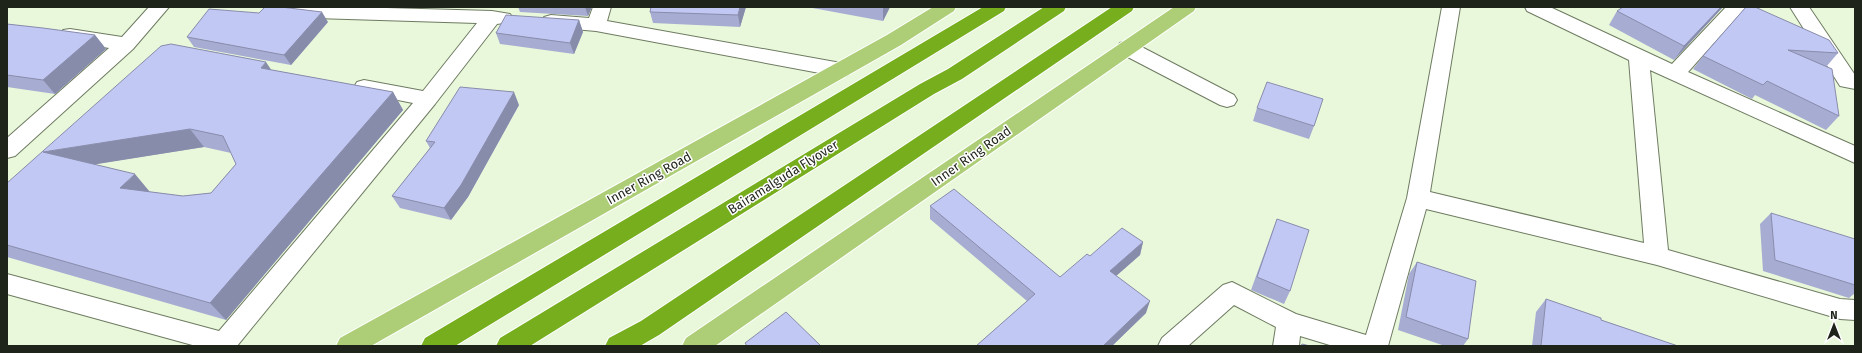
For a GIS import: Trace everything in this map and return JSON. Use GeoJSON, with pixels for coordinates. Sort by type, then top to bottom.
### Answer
{"type":"FeatureCollection","features":[{"type":"Feature","properties":{"kind":"highway"},"geometry":{"type":"LineString","coordinates":[[434,346],[997,7]]}},
{"type":"Feature","properties":{"kind":"highway","name":"Bairamalguda Flyover"},"geometry":{"type":"LineString","coordinates":[[509,346],[927,89],[955,74],[1057,7]]}},
{"type":"Feature","properties":{"kind":"highway"},"geometry":{"type":"LineString","coordinates":[[618,346],[650,328],[1125,7]]}},
{"type":"Feature","properties":{"kind":"main road","name":"Inner Ring Road"},"geometry":{"type":"LineString","coordinates":[[350,346],[894,40],[947,7]]}},
{"type":"Feature","properties":{"kind":"main road","name":"Inner Ring Road"},"geometry":{"type":"LineString","coordinates":[[695,346],[1187,7]]}},
{"type":"Feature","properties":{"kind":"street"},"geometry":{"type":"LineString","coordinates":[[7,150],[126,44],[160,7]]}},
{"type":"Feature","properties":{"kind":"street"},"geometry":{"type":"LineString","coordinates":[[276,7],[317,10],[463,12],[492,17],[528,20],[599,16],[841,70]]}},
{"type":"Feature","properties":{"kind":"street"},"geometry":{"type":"LineString","coordinates":[[1375,346],[1418,198],[1451,7]]}},
{"type":"Feature","properties":{"kind":"street"},"geometry":{"type":"LineString","coordinates":[[1534,7],[1675,74],[1855,155]]}},
{"type":"Feature","properties":{"kind":"street"},"geometry":{"type":"LineString","coordinates":[[1675,74],[1737,7]]}},
{"type":"Feature","properties":{"kind":"street"},"geometry":{"type":"LineString","coordinates":[[1800,7],[1847,81],[1855,82]]}},
{"type":"Feature","properties":{"kind":"street"},"geometry":{"type":"LineString","coordinates":[[7,284],[225,344],[428,99],[492,17]]}},
{"type":"Feature","properties":{"kind":"street"},"geometry":{"type":"LineString","coordinates":[[52,33],[126,44]]}},
{"type":"Feature","properties":{"kind":"street"},"geometry":{"type":"LineString","coordinates":[[1127,48],[1227,100]]}},
{"type":"Feature","properties":{"kind":"street"},"geometry":{"type":"LineString","coordinates":[[1639,57],[1657,256]]}},
{"type":"Feature","properties":{"kind":"street"},"geometry":{"type":"LineString","coordinates":[[349,85],[428,99]]}},
{"type":"Feature","properties":{"kind":"street"},"geometry":{"type":"LineString","coordinates":[[1418,198],[1657,256],[1840,309],[1855,310]]}},
{"type":"Feature","properties":{"kind":"street"},"geometry":{"type":"LineString","coordinates":[[1171,346],[1232,292],[1288,334],[1368,346]]}},
{"type":"Feature","properties":{"kind":"building"},"geometry":{"type":"Polygon","coordinates":[[[265,7],[281,7],[322,12],[284,55],[187,37],[209,9],[259,13],[265,7]]]}},
{"type":"Feature","properties":{"kind":"building"},"geometry":{"type":"Polygon","coordinates":[[[651,7],[740,7],[738,15],[650,12],[651,7]]]}},
{"type":"Feature","properties":{"kind":"building"},"geometry":{"type":"Polygon","coordinates":[[[1623,7],[1721,7],[1684,46],[1617,11],[1623,7]]]}},
{"type":"Feature","properties":{"kind":"building"},"geometry":{"type":"Polygon","coordinates":[[[1746,7],[1755,7],[1829,40],[1838,53],[1788,50],[1832,69],[1839,116],[1767,81],[1763,85],[1703,56],[1746,7]]]}},
{"type":"Feature","properties":{"kind":"building"},"geometry":{"type":"Polygon","coordinates":[[[506,15],[579,20],[570,43],[496,33],[506,15]]]}},
{"type":"Feature","properties":{"kind":"building"},"geometry":{"type":"Polygon","coordinates":[[[7,24],[95,35],[43,80],[7,75],[7,24]]]}},
{"type":"Feature","properties":{"kind":"building"},"geometry":{"type":"Polygon","coordinates":[[[171,44],[266,62],[261,68],[393,92],[210,303],[7,245],[7,183],[161,46],[171,44]],[[190,129],[43,152],[135,174],[120,188],[183,196],[211,193],[236,164],[223,136],[190,129]]]}},
{"type":"Feature","properties":{"kind":"building"},"geometry":{"type":"Polygon","coordinates":[[[1267,82],[1323,99],[1314,126],[1257,108],[1267,82]]]}},
{"type":"Feature","properties":{"kind":"building"},"geometry":{"type":"Polygon","coordinates":[[[460,87],[514,92],[461,185],[444,208],[392,196],[435,142],[426,141],[460,87]]]}},
{"type":"Feature","properties":{"kind":"building"},"geometry":{"type":"Polygon","coordinates":[[[954,189],[1060,277],[1087,254],[1090,256],[1122,228],[1143,242],[1110,271],[1150,301],[1103,346],[976,346],[1035,294],[930,206],[954,189]]]}},
{"type":"Feature","properties":{"kind":"building"},"geometry":{"type":"Polygon","coordinates":[[[1771,213],[1855,239],[1855,285],[1775,260],[1771,213]]]}},
{"type":"Feature","properties":{"kind":"building"},"geometry":{"type":"Polygon","coordinates":[[[1277,219],[1309,230],[1290,291],[1257,277],[1277,219]]]}},
{"type":"Feature","properties":{"kind":"building"},"geometry":{"type":"Polygon","coordinates":[[[1417,262],[1476,281],[1468,339],[1406,317],[1417,262]]]}},
{"type":"Feature","properties":{"kind":"building"},"geometry":{"type":"Polygon","coordinates":[[[1546,299],[1601,318],[1601,320],[1678,346],[1541,346],[1546,299]]]}},
{"type":"Feature","properties":{"kind":"building"},"geometry":{"type":"Polygon","coordinates":[[[786,312],[821,346],[747,346],[745,343],[786,312]]]}}]}
